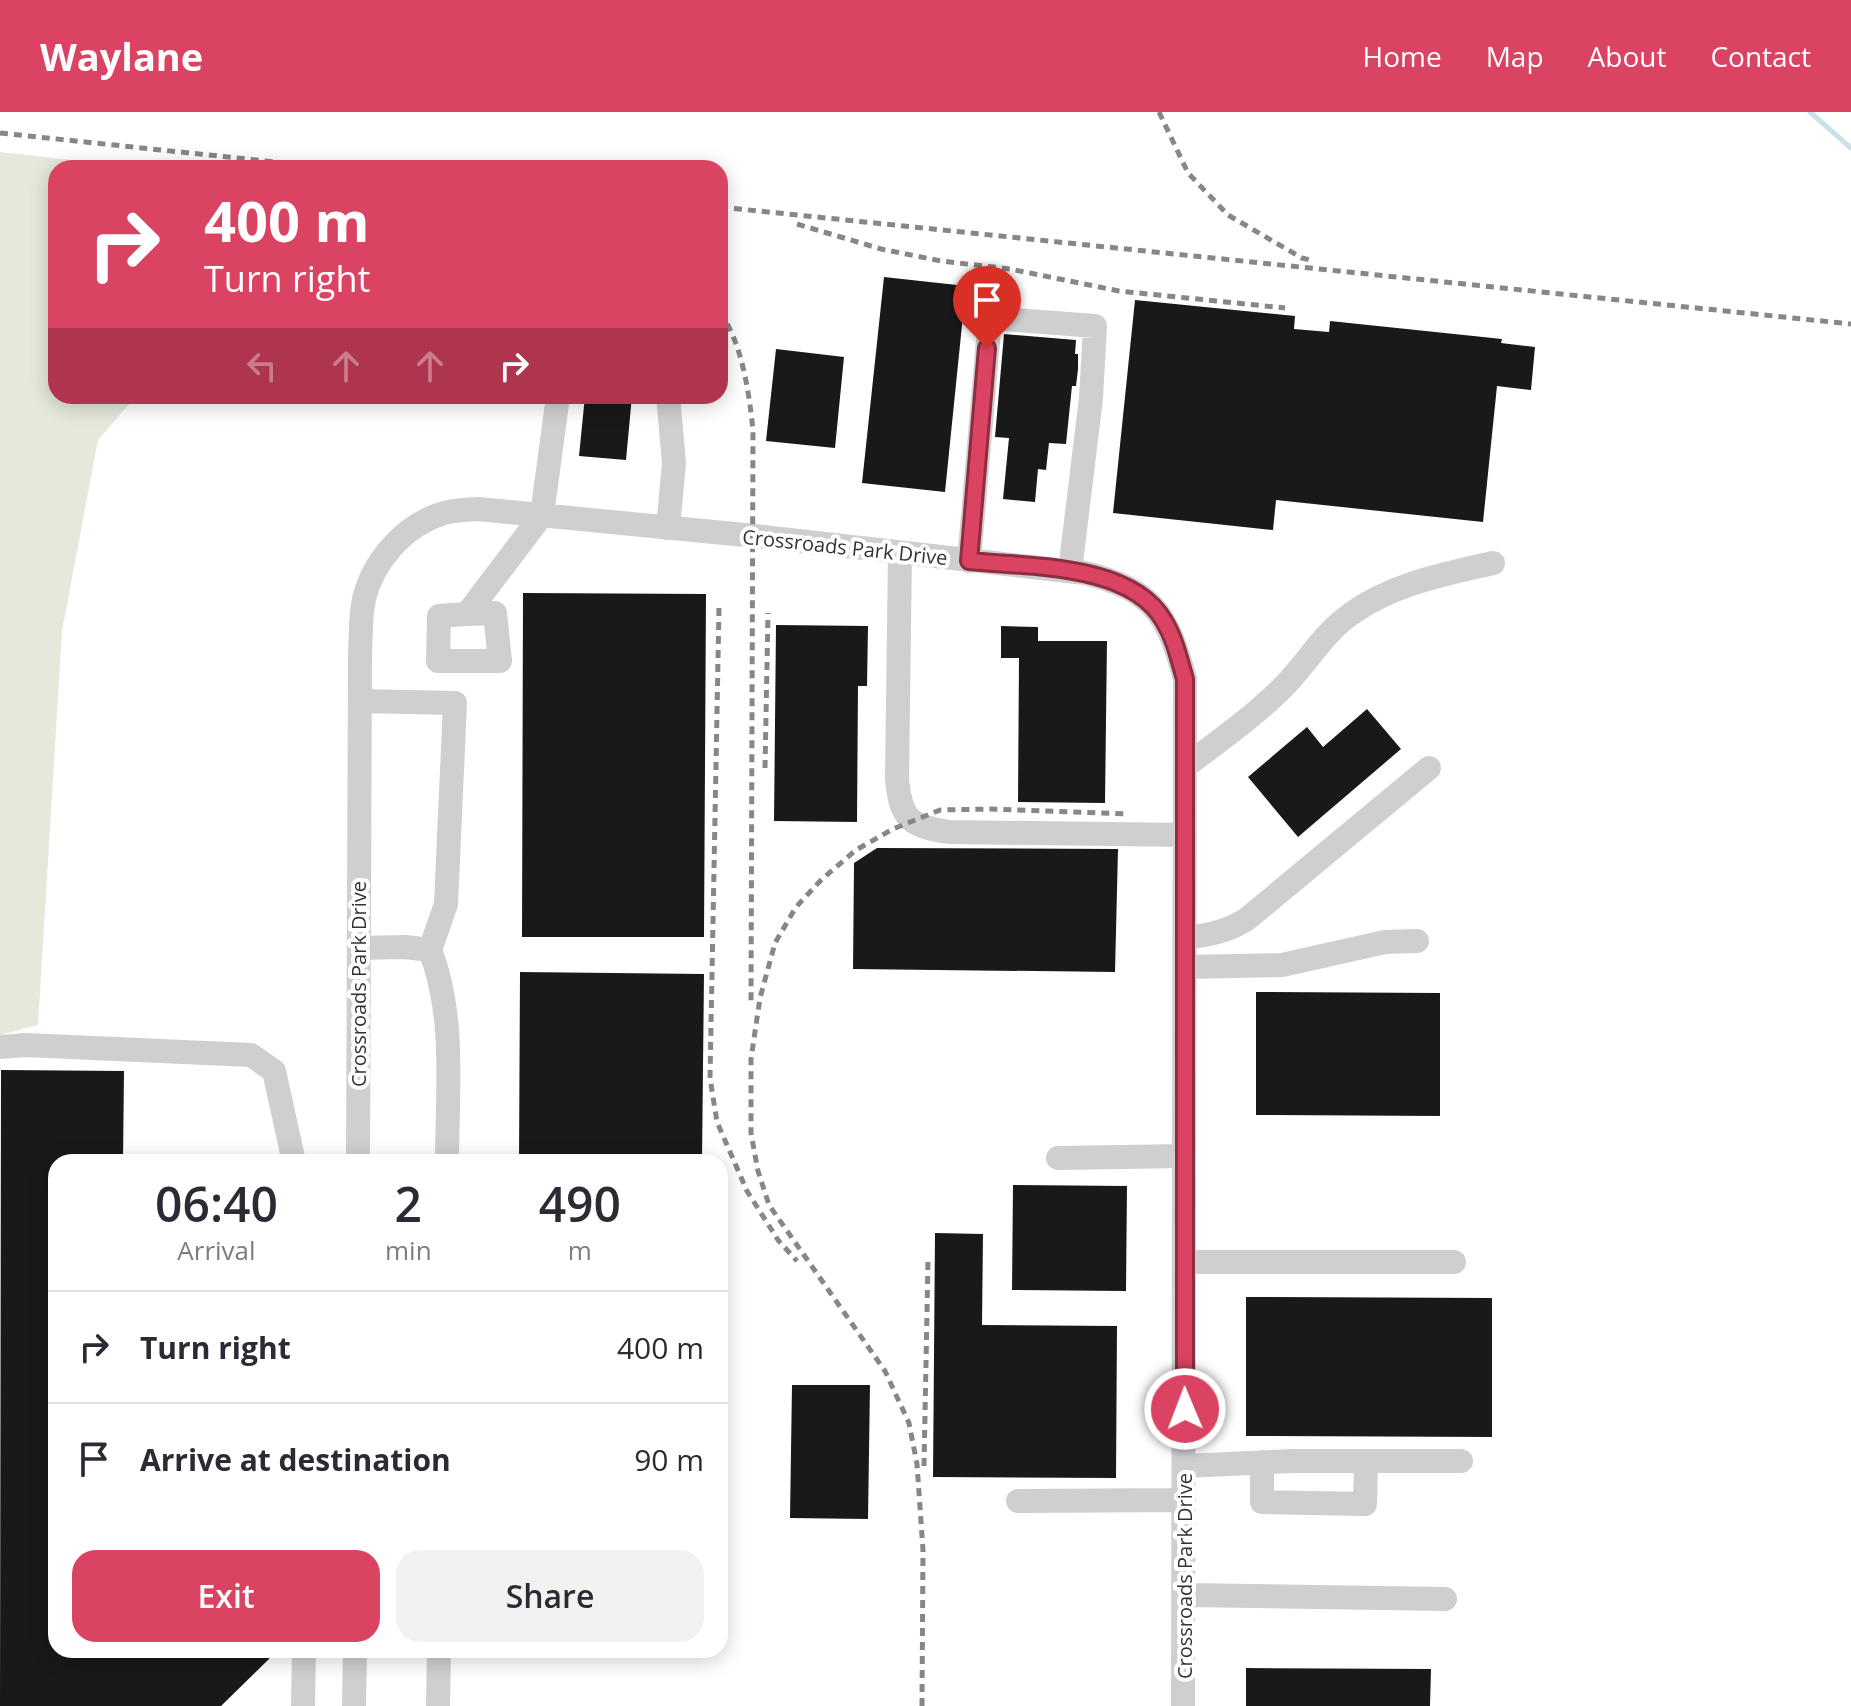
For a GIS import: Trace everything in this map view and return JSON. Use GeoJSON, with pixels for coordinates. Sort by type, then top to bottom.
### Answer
{"type":"FeatureCollection","features":[{"type":"Feature","properties":{"kind":"street"},"geometry":{"type":"LineString","coordinates":[[969,561],[990,318],[1095,326],[1091,398],[1070,571]]}},
{"type":"Feature","properties":{"kind":"street"},"geometry":{"type":"LineString","coordinates":[[467,614],[542,515],[557,404]]}},
{"type":"Feature","properties":{"kind":"street"},"geometry":{"type":"LineString","coordinates":[[668,528],[674,463],[669,404]]}},
{"type":"Feature","properties":{"kind":"street","name":"Crossroads Park Drive"},"geometry":{"type":"LineString","coordinates":[[358,1154],[360,701],[364,600],[373,571],[391,547],[424,520],[445,512],[478,509],[668,528],[1070,571],[1117,581],[1144,597],[1163,618],[1175,643],[1185,679],[1183,1706]]}},
{"type":"Feature","properties":{"kind":"street"},"geometry":{"type":"LineString","coordinates":[[900,553],[897,779],[899,798],[911,822],[949,832],[1185,835]]}},
{"type":"Feature","properties":{"kind":"street"},"geometry":{"type":"LineString","coordinates":[[1186,766],[1240,726],[1290,680],[1314,648],[1350,614],[1385,594],[1493,563]]}},
{"type":"Feature","properties":{"kind":"street"},"geometry":{"type":"LineString","coordinates":[[437,703],[439,616],[495,613],[500,661],[438,661]]}},
{"type":"Feature","properties":{"kind":"street"},"geometry":{"type":"LineString","coordinates":[[360,701],[455,703],[446,904],[430,950],[436,965],[447,1024],[447,1154]]}},
{"type":"Feature","properties":{"kind":"street"},"geometry":{"type":"LineString","coordinates":[[1185,938],[1223,931],[1247,919],[1429,768]]}},
{"type":"Feature","properties":{"kind":"street"},"geometry":{"type":"LineString","coordinates":[[1185,967],[1282,965],[1385,942],[1417,941]]}},
{"type":"Feature","properties":{"kind":"street"},"geometry":{"type":"LineString","coordinates":[[359,948],[430,950]]}},
{"type":"Feature","properties":{"kind":"street"},"geometry":{"type":"LineString","coordinates":[[0,1047],[26,1045],[251,1055],[274,1071],[292,1154]]}},
{"type":"Feature","properties":{"kind":"street"},"geometry":{"type":"LineString","coordinates":[[1058,1158],[1184,1156]]}},
{"type":"Feature","properties":{"kind":"street"},"geometry":{"type":"LineString","coordinates":[[1184,1262],[1454,1262]]}},
{"type":"Feature","properties":{"kind":"street"},"geometry":{"type":"LineString","coordinates":[[1262,1462],[1262,1502],[1365,1504],[1366,1461]]}},
{"type":"Feature","properties":{"kind":"street"},"geometry":{"type":"LineString","coordinates":[[1184,1466],[1262,1462],[1461,1461]]}},
{"type":"Feature","properties":{"kind":"street"},"geometry":{"type":"LineString","coordinates":[[1018,1501],[1184,1500]]}},
{"type":"Feature","properties":{"kind":"street"},"geometry":{"type":"LineString","coordinates":[[1184,1595],[1445,1599]]}},
{"type":"Feature","properties":{"kind":"street"},"geometry":{"type":"LineString","coordinates":[[303,1706],[304,1658]]}},
{"type":"Feature","properties":{"kind":"street"},"geometry":{"type":"LineString","coordinates":[[354,1706],[355,1658]]}},
{"type":"Feature","properties":{"kind":"street"},"geometry":{"type":"LineString","coordinates":[[438,1706],[439,1658]]}},
{"type":"Feature","properties":{"kind":"shaded area"},"geometry":{"type":"Polygon","coordinates":[[[0,152],[71,160],[48,160],[48,404],[129,404],[98,440],[62,631],[38,1025],[0,1035],[0,152]]]}},
{"type":"Feature","properties":{"kind":"building"},"geometry":{"type":"Polygon","coordinates":[[[884,277],[966,286],[945,492],[862,483],[884,277]]]}},
{"type":"Feature","properties":{"kind":"building"},"geometry":{"type":"Polygon","coordinates":[[[1135,300],[1295,316],[1294,329],[1329,332],[1330,321],[1502,339],[1501,343],[1535,347],[1531,390],[1497,386],[1483,522],[1276,500],[1273,530],[1113,513],[1135,300]]]}},
{"type":"Feature","properties":{"kind":"building"},"geometry":{"type":"Polygon","coordinates":[[[1004,334],[1076,340],[1078,369],[1076,386],[1072,386],[1066,444],[1049,443],[1046,470],[1038,469],[1035,502],[1003,499],[1009,438],[995,437],[1004,334]]]}},
{"type":"Feature","properties":{"kind":"building"},"geometry":{"type":"Polygon","coordinates":[[[776,349],[844,357],[835,448],[766,441],[776,349]]]}},
{"type":"Feature","properties":{"kind":"building"},"geometry":{"type":"Polygon","coordinates":[[[584,404],[631,404],[626,460],[579,456],[584,404]]]}},
{"type":"Feature","properties":{"kind":"building"},"geometry":{"type":"Polygon","coordinates":[[[523,593],[706,594],[704,937],[522,937],[523,593]]]}},
{"type":"Feature","properties":{"kind":"building"},"geometry":{"type":"Polygon","coordinates":[[[776,625],[868,626],[867,686],[858,686],[857,822],[774,821],[776,625]]]}},
{"type":"Feature","properties":{"kind":"building"},"geometry":{"type":"Polygon","coordinates":[[[1001,626],[1038,627],[1038,641],[1107,641],[1105,803],[1018,802],[1019,658],[1001,658],[1001,626]]]}},
{"type":"Feature","properties":{"kind":"building"},"geometry":{"type":"Polygon","coordinates":[[[1367,709],[1401,749],[1298,837],[1248,777],[1307,727],[1323,747],[1367,709]]]}},
{"type":"Feature","properties":{"kind":"building"},"geometry":{"type":"Polygon","coordinates":[[[877,848],[1118,849],[1115,972],[853,969],[854,863],[877,848]]]}},
{"type":"Feature","properties":{"kind":"building"},"geometry":{"type":"Polygon","coordinates":[[[520,972],[704,974],[702,1154],[519,1154],[520,972]]]}},
{"type":"Feature","properties":{"kind":"building"},"geometry":{"type":"Polygon","coordinates":[[[1256,992],[1440,993],[1440,1116],[1256,1115],[1256,992]]]}},
{"type":"Feature","properties":{"kind":"building"},"geometry":{"type":"Polygon","coordinates":[[[1,1070],[124,1071],[123,1154],[48,1154],[48,1658],[269,1659],[221,1706],[0,1706],[1,1070]]]}},
{"type":"Feature","properties":{"kind":"building"},"geometry":{"type":"Polygon","coordinates":[[[1013,1185],[1127,1186],[1126,1291],[1012,1290],[1013,1185]]]}},
{"type":"Feature","properties":{"kind":"building"},"geometry":{"type":"Polygon","coordinates":[[[935,1233],[983,1234],[982,1325],[1117,1326],[1116,1478],[933,1477],[935,1233]]]}},
{"type":"Feature","properties":{"kind":"building"},"geometry":{"type":"Polygon","coordinates":[[[1246,1297],[1492,1298],[1492,1437],[1246,1436],[1246,1297]]]}},
{"type":"Feature","properties":{"kind":"building"},"geometry":{"type":"Polygon","coordinates":[[[792,1385],[870,1385],[868,1519],[790,1518],[792,1385]]]}},
{"type":"Feature","properties":{"kind":"building"},"geometry":{"type":"Polygon","coordinates":[[[1246,1668],[1431,1669],[1430,1706],[1246,1706],[1246,1668]]]}},
{"type":"Feature","properties":{"kind":"waterway"},"geometry":{"type":"LineString","coordinates":[[1810,112],[1851,148]]}},
{"type":"Feature","properties":{"kind":"railway"},"geometry":{"type":"LineString","coordinates":[[1159,112],[1188,173],[1228,215],[1302,258],[1314,261]]}},
{"type":"Feature","properties":{"kind":"railway"},"geometry":{"type":"LineString","coordinates":[[0,133],[256,160]]}},
{"type":"Feature","properties":{"kind":"railway"},"geometry":{"type":"LineString","coordinates":[[728,208],[1851,324]]}},
{"type":"Feature","properties":{"kind":"railway"},"geometry":{"type":"LineString","coordinates":[[797,224],[881,249],[941,261],[1010,269],[1119,291],[1285,308]]}},
{"type":"Feature","properties":{"kind":"railway"},"geometry":{"type":"LineString","coordinates":[[728,324],[747,384],[753,430],[751,1003]]}},
{"type":"Feature","properties":{"kind":"railway"},"geometry":{"type":"LineString","coordinates":[[719,608],[710,1078],[717,1122],[747,1191],[778,1240],[797,1261]]}},
{"type":"Feature","properties":{"kind":"railway"},"geometry":{"type":"LineString","coordinates":[[765,768],[768,613]]}},
{"type":"Feature","properties":{"kind":"railway"},"geometry":{"type":"LineString","coordinates":[[922,1706],[923,1550],[917,1464],[909,1423],[885,1371],[769,1205],[758,1171],[751,1133],[751,1059],[760,998],[775,943],[796,907],[856,850],[893,829],[940,810],[1128,814]]}},
{"type":"Feature","properties":{"kind":"railway"},"geometry":{"type":"LineString","coordinates":[[924,1466],[928,1260]]}},
{"type":"Feature","properties":{"kind":"route"},"geometry":{"type":"LineString","coordinates":[[987,348],[969,561],[1085,573],[1117,581],[1144,597],[1163,618],[1175,643],[1185,679],[1185,1409]]}}]}
